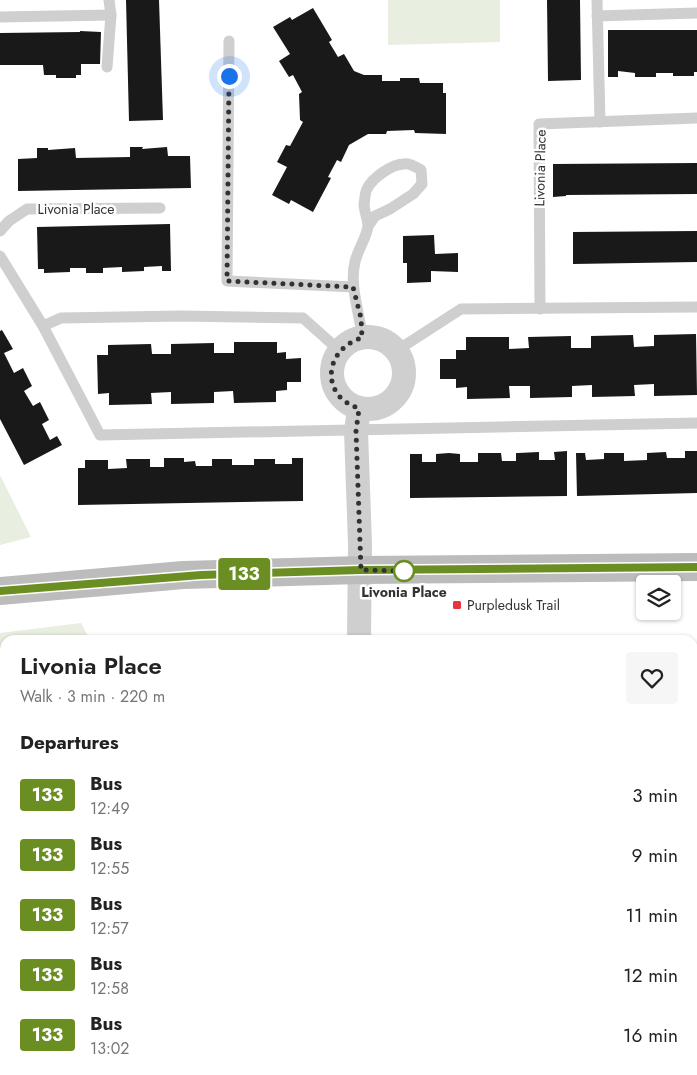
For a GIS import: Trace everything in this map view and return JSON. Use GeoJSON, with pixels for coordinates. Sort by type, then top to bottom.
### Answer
{"type":"FeatureCollection","features":[{"type":"Feature","properties":{"kind":"main road"},"geometry":{"type":"LineString","coordinates":[[0,591],[183,575],[361,570],[697,567]]}},
{"type":"Feature","properties":{"kind":"street"},"geometry":{"type":"LineString","coordinates":[[357,420],[370,410],[381,407],[391,401],[398,392],[402,382],[404,371],[396,350],[387,342],[375,338],[354,340],[340,351],[334,361],[331,373],[333,385],[339,396],[348,404],[357,420],[361,570],[359,635]]}},
{"type":"Feature","properties":{"kind":"lane"},"geometry":{"type":"LineString","coordinates":[[107,67],[111,16],[109,0]]}},
{"type":"Feature","properties":{"kind":"lane"},"geometry":{"type":"LineString","coordinates":[[597,0],[600,122]]}},
{"type":"Feature","properties":{"kind":"lane"},"geometry":{"type":"LineString","coordinates":[[597,16],[697,13]]}},
{"type":"Feature","properties":{"kind":"lane"},"geometry":{"type":"LineString","coordinates":[[0,17],[111,16]]}},
{"type":"Feature","properties":{"kind":"lane"},"geometry":{"type":"LineString","coordinates":[[229,40],[227,281],[353,287]]}},
{"type":"Feature","properties":{"kind":"lane","name":"Livonia Place"},"geometry":{"type":"LineString","coordinates":[[540,309],[539,124],[697,118]]}},
{"type":"Feature","properties":{"kind":"lane"},"geometry":{"type":"LineString","coordinates":[[362,338],[361,318],[353,287],[354,263],[368,226],[375,216],[413,194],[422,184],[422,170],[405,163],[376,177],[367,189],[364,204],[368,226]]}},
{"type":"Feature","properties":{"kind":"lane","name":"Livonia Place"},"geometry":{"type":"LineString","coordinates":[[0,231],[10,220],[27,209],[160,208]]}},
{"type":"Feature","properties":{"kind":"lane"},"geometry":{"type":"LineString","coordinates":[[0,256],[43,326],[100,435],[357,420],[697,423]]}},
{"type":"Feature","properties":{"kind":"lane"},"geometry":{"type":"LineString","coordinates":[[396,350],[461,309],[697,307]]}},
{"type":"Feature","properties":{"kind":"lane"},"geometry":{"type":"LineString","coordinates":[[43,326],[62,318],[180,316],[303,318],[340,351]]}},
{"type":"Feature","properties":{"kind":"shaded area"},"geometry":{"type":"Polygon","coordinates":[[[388,0],[500,0],[500,42],[388,45],[388,0]]]}},
{"type":"Feature","properties":{"kind":"shaded area"},"geometry":{"type":"Polygon","coordinates":[[[0,475],[31,537],[0,545],[0,475]]]}},
{"type":"Feature","properties":{"kind":"shaded area"},"geometry":{"type":"Polygon","coordinates":[[[81,623],[87,635],[0,635],[0,633],[81,623]]]}},
{"type":"Feature","properties":{"kind":"building"},"geometry":{"type":"Polygon","coordinates":[[[126,0],[159,0],[163,120],[129,121],[126,0]]]}},
{"type":"Feature","properties":{"kind":"building"},"geometry":{"type":"Polygon","coordinates":[[[547,0],[580,0],[581,80],[548,81],[547,0]]]}},
{"type":"Feature","properties":{"kind":"building"},"geometry":{"type":"Polygon","coordinates":[[[313,8],[332,40],[329,42],[338,57],[344,54],[354,71],[364,75],[382,75],[382,81],[400,81],[400,78],[419,78],[420,83],[443,83],[443,93],[446,93],[446,134],[415,133],[414,130],[387,131],[386,134],[368,134],[349,145],[341,162],[337,160],[328,177],[331,178],[313,212],[291,200],[289,204],[272,195],[287,167],[277,162],[286,145],[290,146],[303,122],[300,120],[299,94],[302,92],[293,75],[289,77],[279,61],[290,54],[273,27],[290,17],[292,20],[313,8]]]}},
{"type":"Feature","properties":{"kind":"building"},"geometry":{"type":"Polygon","coordinates":[[[608,30],[697,30],[697,72],[694,72],[694,76],[673,76],[673,73],[656,73],[656,77],[635,77],[635,73],[618,71],[618,77],[608,77],[608,30]]]}},
{"type":"Feature","properties":{"kind":"building"},"geometry":{"type":"Polygon","coordinates":[[[101,32],[100,64],[81,64],[81,75],[76,75],[76,78],[56,78],[56,75],[44,75],[43,65],[0,65],[0,33],[101,32]]]}},
{"type":"Feature","properties":{"kind":"building"},"geometry":{"type":"Polygon","coordinates":[[[130,147],[143,147],[142,149],[167,147],[168,156],[190,156],[191,188],[18,191],[18,159],[37,158],[37,148],[48,148],[48,150],[75,148],[76,158],[130,157],[130,147]]]}},
{"type":"Feature","properties":{"kind":"building"},"geometry":{"type":"Polygon","coordinates":[[[697,163],[697,194],[566,195],[553,197],[553,164],[697,163]]]}},
{"type":"Feature","properties":{"kind":"building"},"geometry":{"type":"Polygon","coordinates":[[[170,224],[171,271],[162,271],[162,266],[144,267],[144,271],[122,272],[122,267],[103,268],[103,273],[86,273],[86,268],[70,268],[70,272],[44,273],[44,269],[38,269],[37,227],[170,224]]]}},
{"type":"Feature","properties":{"kind":"building"},"geometry":{"type":"Polygon","coordinates":[[[697,231],[697,262],[573,264],[573,232],[697,231]]]}},
{"type":"Feature","properties":{"kind":"building"},"geometry":{"type":"Polygon","coordinates":[[[434,235],[435,254],[458,253],[458,272],[431,271],[431,282],[407,283],[407,263],[403,263],[403,236],[434,235]]]}},
{"type":"Feature","properties":{"kind":"building"},"geometry":{"type":"Polygon","coordinates":[[[2,330],[13,349],[4,353],[14,373],[23,368],[32,386],[24,391],[33,406],[40,402],[49,420],[42,424],[50,440],[57,436],[62,445],[24,465],[0,419],[0,331],[2,330]]]}},
{"type":"Feature","properties":{"kind":"building"},"geometry":{"type":"Polygon","coordinates":[[[696,334],[697,395],[654,396],[654,384],[634,385],[635,396],[592,397],[592,385],[572,386],[572,397],[530,398],[530,386],[509,386],[510,398],[467,399],[467,387],[456,388],[456,379],[440,379],[440,359],[456,359],[456,350],[466,350],[466,337],[509,337],[509,349],[529,348],[528,337],[571,336],[571,348],[591,348],[591,336],[633,335],[634,347],[654,346],[654,335],[696,334]]]}},
{"type":"Feature","properties":{"kind":"building"},"geometry":{"type":"Polygon","coordinates":[[[234,342],[277,342],[277,353],[286,352],[286,359],[301,358],[301,382],[287,382],[287,390],[276,391],[276,402],[234,403],[233,391],[214,392],[214,403],[171,404],[171,392],[151,393],[152,404],[109,405],[109,393],[98,394],[97,355],[108,355],[108,345],[151,344],[152,354],[171,354],[171,344],[214,343],[214,353],[234,353],[234,342]]]}},
{"type":"Feature","properties":{"kind":"building"},"geometry":{"type":"Polygon","coordinates":[[[567,451],[567,496],[410,498],[410,454],[422,454],[422,462],[436,462],[436,454],[449,453],[460,454],[460,462],[478,462],[478,453],[501,453],[502,461],[516,461],[516,453],[539,452],[539,460],[555,460],[554,452],[567,451]]]}},
{"type":"Feature","properties":{"kind":"building"},"geometry":{"type":"Polygon","coordinates":[[[685,451],[697,451],[697,493],[577,496],[576,453],[585,453],[586,460],[604,459],[604,453],[624,453],[624,461],[647,460],[647,453],[666,452],[667,458],[685,458],[685,451]]]}},
{"type":"Feature","properties":{"kind":"building"},"geometry":{"type":"Polygon","coordinates":[[[164,458],[184,458],[184,462],[195,461],[196,466],[212,466],[212,459],[232,459],[232,465],[254,465],[254,459],[275,459],[275,464],[292,464],[292,458],[303,458],[303,501],[78,505],[78,468],[85,468],[85,460],[108,460],[108,469],[127,468],[126,459],[150,459],[150,467],[164,467],[164,458]]]}},
{"type":"Feature","properties":{"kind":"bus line","name":"133"},"geometry":{"type":"LineString","coordinates":[[0,591],[183,575],[361,570],[697,567]]}},
{"type":"Feature","properties":{"kind":"place","name":"Livonia Place"},"geometry":{"type":"Point","coordinates":[404,571]}},
{"type":"Feature","properties":{"kind":"place","name":"Purpledusk Trail"},"geometry":{"type":"Point","coordinates":[457,605]}},
{"type":"Feature","properties":{"kind":"route"},"geometry":{"type":"LineString","coordinates":[[229,76],[227,281],[353,287],[361,318],[362,338],[346,344],[334,361],[331,373],[333,385],[339,396],[348,404],[359,409],[356,431],[361,570],[404,571]]}}]}
